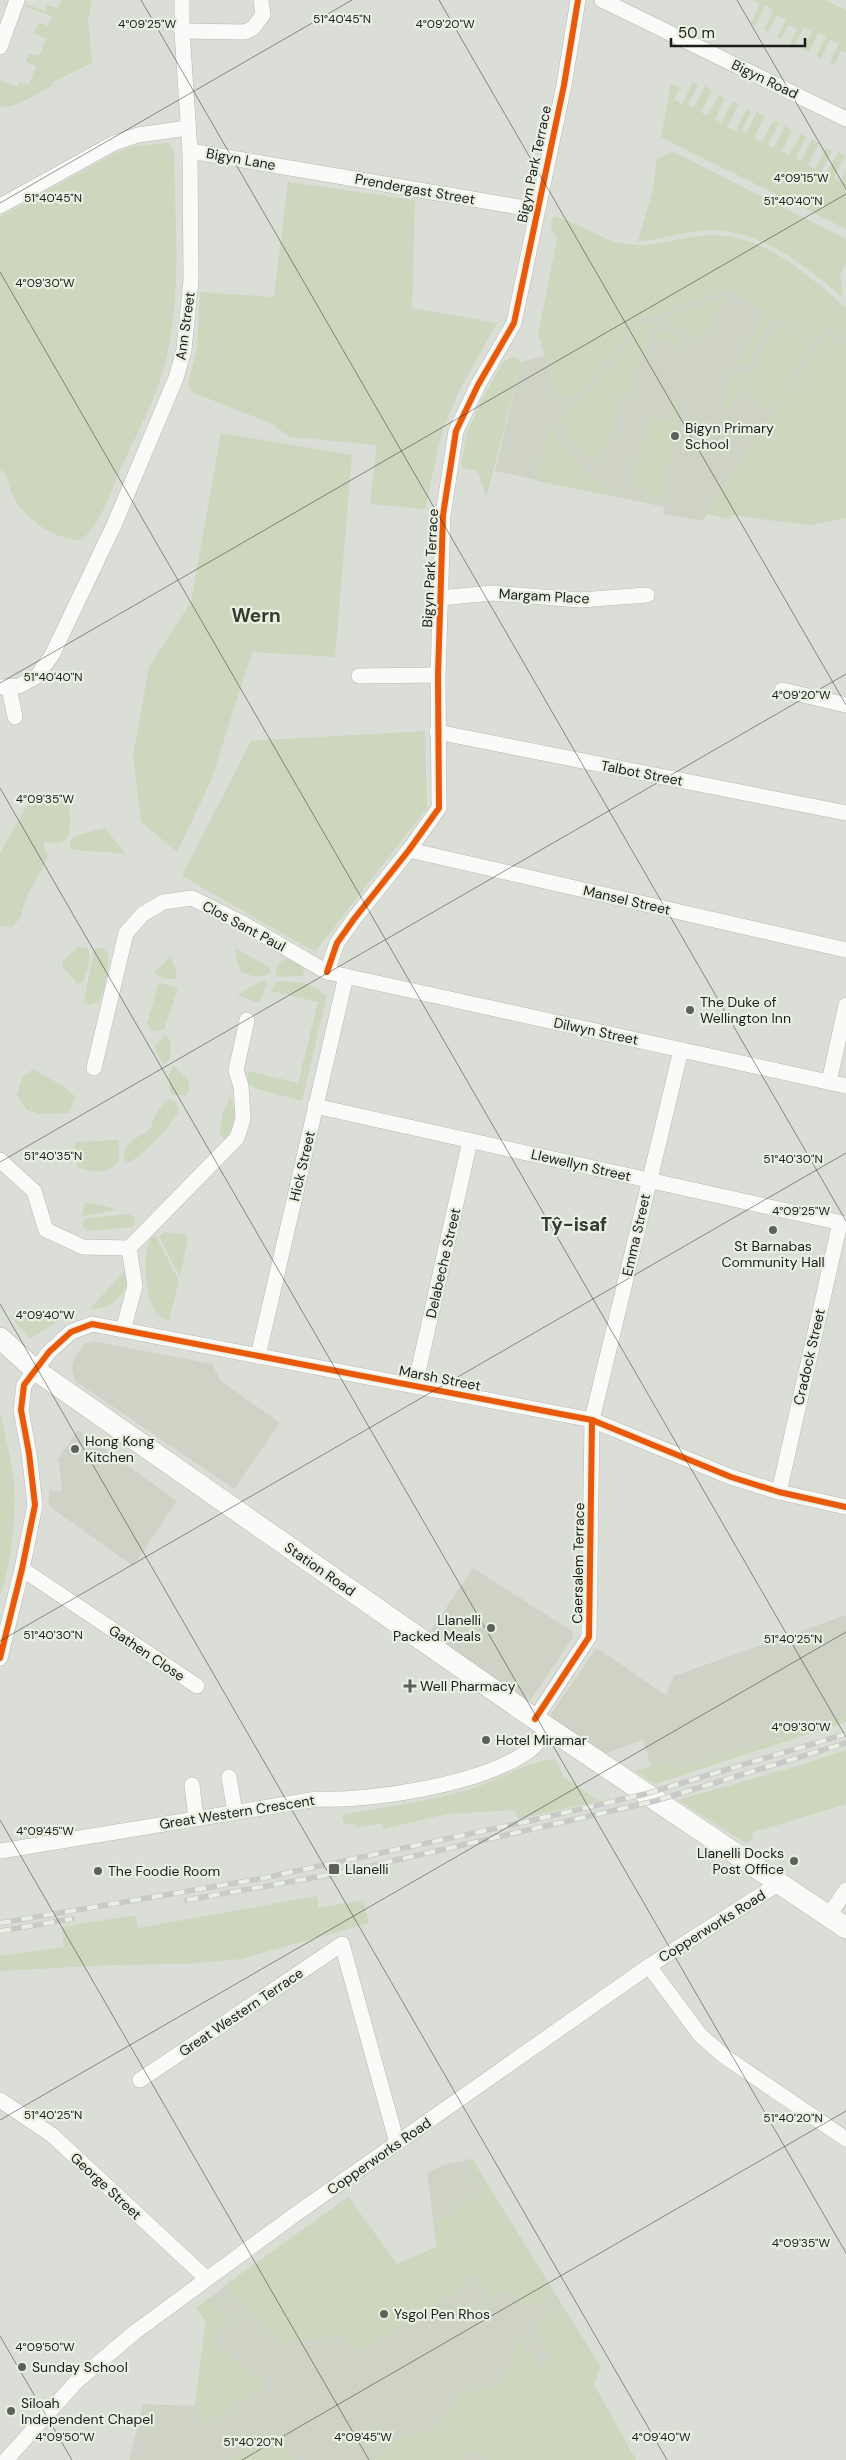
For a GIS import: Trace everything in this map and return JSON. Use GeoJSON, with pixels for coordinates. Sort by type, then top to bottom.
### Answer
{"type":"FeatureCollection","features":[{"type":"Feature","properties":{"kind":"main road","name":"Station Road"},"geometry":{"type":"LineString","coordinates":[[0,1338],[34,1369],[542,1724],[846,1928]]}},
{"type":"Feature","properties":{"kind":"street"},"geometry":{"type":"LineString","coordinates":[[0,47],[17,0]]}},
{"type":"Feature","properties":{"kind":"street","name":"Ann Street"},"geometry":{"type":"LineString","coordinates":[[4,688],[19,686],[37,676],[52,655],[114,525],[176,378],[184,350],[191,280],[190,151],[182,31],[182,0]]}},
{"type":"Feature","properties":{"kind":"street"},"geometry":{"type":"LineString","coordinates":[[182,31],[245,32],[253,28],[263,15],[261,0]]}},
{"type":"Feature","properties":{"kind":"street","name":"Bigyn Park Terrace"},"geometry":{"type":"LineString","coordinates":[[327,972],[337,943],[439,808],[440,754],[437,732],[443,515],[456,431],[478,385],[514,322],[564,85],[578,0]]}},
{"type":"Feature","properties":{"kind":"street","name":"Bigyn Road"},"geometry":{"type":"LineString","coordinates":[[602,0],[631,6],[845,118]]}},
{"type":"Feature","properties":{"kind":"street"},"geometry":{"type":"LineString","coordinates":[[0,206],[114,143],[138,134],[188,128]]}},
{"type":"Feature","properties":{"kind":"street","name":"Bigyn Lane"},"geometry":{"type":"LineString","coordinates":[[190,151],[292,168]]}},
{"type":"Feature","properties":{"kind":"street","name":"Prendergast Street"},"geometry":{"type":"LineString","coordinates":[[292,168],[537,210]]}},
{"type":"Feature","properties":{"kind":"street","name":"Margam Place"},"geometry":{"type":"LineString","coordinates":[[440,598],[492,593],[580,600],[647,595]]}},
{"type":"Feature","properties":{"kind":"street"},"geometry":{"type":"LineString","coordinates":[[359,676],[438,675]]}},
{"type":"Feature","properties":{"kind":"street"},"geometry":{"type":"LineString","coordinates":[[4,688],[15,717]]}},
{"type":"Feature","properties":{"kind":"street"},"geometry":{"type":"LineString","coordinates":[[782,690],[846,705]]}},
{"type":"Feature","properties":{"kind":"street","name":"Talbot Street"},"geometry":{"type":"LineString","coordinates":[[437,732],[846,813]]}},
{"type":"Feature","properties":{"kind":"street","name":"Mansel Street"},"geometry":{"type":"LineString","coordinates":[[409,850],[846,950]]}},
{"type":"Feature","properties":{"kind":"street","name":"Clos Sant Paul"},"geometry":{"type":"LineString","coordinates":[[94,1068],[126,933],[143,914],[164,902],[192,898],[246,925],[327,972],[346,976]]}},
{"type":"Feature","properties":{"kind":"street","name":"Dilwyn Street"},"geometry":{"type":"LineString","coordinates":[[346,976],[846,1086]]}},
{"type":"Feature","properties":{"kind":"street","name":"Hick Street"},"geometry":{"type":"LineString","coordinates":[[258,1356],[346,976]]}},
{"type":"Feature","properties":{"kind":"street"},"geometry":{"type":"LineString","coordinates":[[829,1082],[846,1005]]}},
{"type":"Feature","properties":{"kind":"street"},"geometry":{"type":"LineString","coordinates":[[0,1160],[34,1192],[46,1230],[83,1247],[130,1248],[237,1138],[243,1119],[241,1086],[236,1070],[247,1020]]}},
{"type":"Feature","properties":{"kind":"street","name":"Emma Street"},"geometry":{"type":"LineString","coordinates":[[592,1420],[681,1050]]}},
{"type":"Feature","properties":{"kind":"street","name":"Llewellyn Street"},"geometry":{"type":"LineString","coordinates":[[316,1106],[843,1224]]}},
{"type":"Feature","properties":{"kind":"street","name":"Delabeche Street"},"geometry":{"type":"LineString","coordinates":[[415,1386],[470,1141]]}},
{"type":"Feature","properties":{"kind":"street","name":"Cradock Street"},"geometry":{"type":"LineString","coordinates":[[779,1492],[843,1224]]}},
{"type":"Feature","properties":{"kind":"street"},"geometry":{"type":"LineString","coordinates":[[123,1330],[136,1286],[130,1248]]}},
{"type":"Feature","properties":{"kind":"street","name":"Marsh Street"},"geometry":{"type":"LineString","coordinates":[[0,1658],[22,1569],[35,1505],[30,1453],[21,1410],[24,1384],[49,1352],[76,1330],[92,1324],[592,1420],[690,1462],[779,1492],[846,1507]]}},
{"type":"Feature","properties":{"kind":"street","name":"Caersalem Terrace"},"geometry":{"type":"LineString","coordinates":[[542,1724],[589,1636],[592,1420]]}},
{"type":"Feature","properties":{"kind":"street","name":"Gathen Close"},"geometry":{"type":"LineString","coordinates":[[22,1569],[197,1686]]}},
{"type":"Feature","properties":{"kind":"street","name":"Great Western Crescent"},"geometry":{"type":"LineString","coordinates":[[0,1850],[317,1799],[365,1798],[442,1785],[503,1766],[533,1748],[542,1724]]}},
{"type":"Feature","properties":{"kind":"street"},"geometry":{"type":"LineString","coordinates":[[228,1777],[235,1812]]}},
{"type":"Feature","properties":{"kind":"street"},"geometry":{"type":"LineString","coordinates":[[192,1785],[196,1818]]}},
{"type":"Feature","properties":{"kind":"street","name":"Copperworks Road"},"geometry":{"type":"LineString","coordinates":[[6,2460],[77,2381],[135,2332],[397,2143],[649,1966],[778,1884]]}},
{"type":"Feature","properties":{"kind":"street"},"geometry":{"type":"LineString","coordinates":[[828,1917],[846,1890]]}},
{"type":"Feature","properties":{"kind":"street","name":"Great Western Terrace"},"geometry":{"type":"LineString","coordinates":[[140,2080],[342,1944],[397,2143]]}},
{"type":"Feature","properties":{"kind":"street"},"geometry":{"type":"LineString","coordinates":[[649,1966],[700,2036],[724,2056],[846,2139]]}},
{"type":"Feature","properties":{"kind":"street","name":"George Street"},"geometry":{"type":"LineString","coordinates":[[0,2100],[52,2135],[207,2279]]}},
{"type":"Feature","properties":{"kind":"shaded area","name":"Bigyn Primary School"},"geometry":{"type":"Polygon","coordinates":[[[734,276],[846,338],[846,518],[810,525],[731,515],[730,519],[707,514],[703,521],[663,514],[664,507],[495,471],[521,362],[545,356],[559,396],[615,322],[734,276]]]}},
{"type":"Feature","properties":{"kind":"shaded area"},"geometry":{"type":"Polygon","coordinates":[[[93,1341],[212,1364],[221,1381],[280,1423],[234,1489],[75,1381],[72,1369],[74,1359],[83,1345],[93,1341]]]}},
{"type":"Feature","properties":{"kind":"shaded area"},"geometry":{"type":"Polygon","coordinates":[[[78,1430],[177,1501],[133,1566],[49,1506],[49,1490],[62,1491],[59,1462],[57,1460],[78,1430]]]}},
{"type":"Feature","properties":{"kind":"shaded area"},"geometry":{"type":"Polygon","coordinates":[[[473,1568],[572,1631],[573,1637],[530,1701],[432,1636],[431,1630],[473,1568]]]}},
{"type":"Feature","properties":{"kind":"shaded area"},"geometry":{"type":"Polygon","coordinates":[[[846,1615],[846,1714],[817,1727],[683,1769],[668,1761],[651,1766],[643,1740],[603,1754],[552,1720],[551,1714],[595,1650],[598,1649],[666,1695],[674,1676],[846,1615]]]}},
{"type":"Feature","properties":{"kind":"shaded area","name":"Ysgol Pen Rhos"},"geometry":{"type":"Polygon","coordinates":[[[472,2159],[600,2366],[594,2385],[636,2460],[129,2460],[143,2404],[195,2406],[206,2321],[196,2308],[348,2197],[397,2264],[437,2247],[427,2173],[443,2165],[472,2159]]]}},
{"type":"Feature","properties":{"kind":"green space"},"geometry":{"type":"Polygon","coordinates":[[[61,0],[92,0],[88,21],[92,63],[53,82],[52,86],[26,100],[11,106],[0,106],[0,80],[17,87],[19,82],[29,85],[36,66],[26,62],[29,53],[39,56],[46,38],[34,34],[39,22],[48,26],[52,16],[24,6],[25,4],[45,11],[47,5],[58,8],[61,0]]]}},
{"type":"Feature","properties":{"kind":"green space"},"geometry":{"type":"Polygon","coordinates":[[[752,0],[825,0],[846,10],[846,53],[841,51],[834,65],[830,63],[838,44],[830,40],[821,58],[816,56],[826,37],[818,33],[809,52],[803,49],[812,32],[804,27],[794,46],[790,44],[797,29],[788,25],[781,39],[777,37],[786,19],[777,15],[768,32],[764,30],[773,10],[765,5],[755,26],[751,23],[760,4],[752,0]]]}},
{"type":"Feature","properties":{"kind":"green space"},"geometry":{"type":"Polygon","coordinates":[[[693,82],[698,85],[688,105],[693,108],[705,86],[712,90],[701,112],[707,116],[719,95],[725,98],[715,119],[721,123],[733,101],[739,104],[727,127],[736,131],[746,109],[751,112],[742,130],[746,133],[757,112],[765,116],[754,138],[762,142],[773,121],[779,123],[768,145],[774,148],[785,126],[792,130],[782,151],[789,155],[801,134],[806,137],[796,158],[801,161],[812,139],[819,143],[808,165],[815,169],[826,148],[832,151],[822,171],[826,173],[838,152],[845,156],[834,178],[841,181],[846,171],[846,229],[661,137],[671,83],[680,88],[674,99],[682,104],[693,82]]]}},
{"type":"Feature","properties":{"kind":"green space"},"geometry":{"type":"Polygon","coordinates":[[[169,143],[174,152],[176,282],[171,334],[166,360],[152,401],[100,516],[95,525],[81,540],[71,539],[50,532],[32,519],[17,503],[3,471],[0,469],[0,217],[115,153],[135,146],[169,143]]]}},
{"type":"Feature","properties":{"kind":"green space"},"geometry":{"type":"Polygon","coordinates":[[[674,152],[846,239],[846,262],[840,274],[843,298],[795,260],[758,240],[739,234],[719,230],[698,231],[638,242],[653,189],[657,158],[674,152]]]}},
{"type":"Feature","properties":{"kind":"green space"},"geometry":{"type":"Polygon","coordinates":[[[288,182],[415,200],[412,308],[497,323],[460,389],[442,431],[425,509],[370,504],[377,445],[290,437],[272,424],[192,392],[188,383],[197,349],[200,292],[274,297],[288,182]]]}},
{"type":"Feature","properties":{"kind":"green space"},"geometry":{"type":"Polygon","coordinates":[[[553,216],[624,244],[644,245],[700,236],[722,236],[742,239],[761,246],[797,268],[846,308],[846,338],[826,327],[816,340],[774,316],[747,367],[739,362],[767,311],[727,289],[641,320],[587,384],[570,400],[559,396],[538,335],[557,238],[551,229],[553,216]]]}},
{"type":"Feature","properties":{"kind":"green space"},"geometry":{"type":"Polygon","coordinates":[[[728,296],[701,339],[661,319],[728,296]]]}},
{"type":"Feature","properties":{"kind":"green space"},"geometry":{"type":"Polygon","coordinates":[[[654,322],[627,398],[619,395],[606,452],[598,457],[590,457],[583,454],[571,440],[559,416],[592,388],[643,324],[654,322]]]}},
{"type":"Feature","properties":{"kind":"green space"},"geometry":{"type":"Polygon","coordinates":[[[781,323],[814,344],[771,411],[740,389],[781,323]]]}},
{"type":"Feature","properties":{"kind":"green space"},"geometry":{"type":"Polygon","coordinates":[[[659,328],[685,340],[686,344],[683,347],[655,337],[659,328]]]}},
{"type":"Feature","properties":{"kind":"green space"},"geometry":{"type":"Polygon","coordinates":[[[825,334],[846,346],[846,518],[810,525],[731,515],[730,519],[706,514],[825,334]]]}},
{"type":"Feature","properties":{"kind":"green space"},"geometry":{"type":"Polygon","coordinates":[[[514,356],[521,362],[486,498],[478,472],[461,467],[466,436],[481,401],[503,362],[514,356]]]}},
{"type":"Feature","properties":{"kind":"green space"},"geometry":{"type":"Polygon","coordinates":[[[735,370],[743,373],[731,408],[722,405],[735,370]]]}},
{"type":"Feature","properties":{"kind":"green space"},"geometry":{"type":"Polygon","coordinates":[[[674,400],[679,405],[662,501],[640,489],[635,482],[634,474],[645,435],[642,434],[642,428],[655,415],[663,421],[670,418],[674,400]]]}},
{"type":"Feature","properties":{"kind":"green space"},"geometry":{"type":"Polygon","coordinates":[[[550,422],[564,446],[579,466],[598,483],[621,498],[537,481],[550,422]]]}},
{"type":"Feature","properties":{"kind":"green space"},"geometry":{"type":"Polygon","coordinates":[[[221,433],[352,455],[335,657],[252,652],[211,781],[177,852],[141,822],[133,756],[149,667],[191,602],[221,433]]]}},
{"type":"Feature","properties":{"kind":"green space"},"geometry":{"type":"Polygon","coordinates":[[[425,731],[427,808],[315,952],[182,876],[251,741],[425,731]]]}},
{"type":"Feature","properties":{"kind":"green space"},"geometry":{"type":"Polygon","coordinates":[[[68,799],[70,825],[67,837],[64,841],[58,843],[46,841],[43,843],[48,857],[26,898],[20,918],[12,927],[0,926],[0,853],[27,805],[68,799]]]}},
{"type":"Feature","properties":{"kind":"green space"},"geometry":{"type":"Polygon","coordinates":[[[105,828],[126,855],[112,852],[80,851],[70,848],[70,841],[74,836],[105,828]]]}},
{"type":"Feature","properties":{"kind":"green space"},"geometry":{"type":"Polygon","coordinates":[[[78,947],[88,948],[89,952],[86,975],[82,983],[77,983],[62,966],[63,961],[78,947]]]}},
{"type":"Feature","properties":{"kind":"green space"},"geometry":{"type":"Polygon","coordinates":[[[101,947],[108,953],[104,987],[100,1000],[89,1005],[84,1001],[94,952],[96,948],[101,947]]]}},
{"type":"Feature","properties":{"kind":"green space"},"geometry":{"type":"Polygon","coordinates":[[[236,948],[270,968],[271,972],[260,977],[240,971],[235,954],[236,948]]]}},
{"type":"Feature","properties":{"kind":"green space"},"geometry":{"type":"Polygon","coordinates":[[[171,956],[177,975],[175,979],[164,979],[154,973],[171,956]]]}},
{"type":"Feature","properties":{"kind":"green space"},"geometry":{"type":"Polygon","coordinates":[[[284,959],[291,959],[299,964],[305,972],[303,976],[278,977],[277,967],[284,959]]]}},
{"type":"Feature","properties":{"kind":"green space"},"geometry":{"type":"Polygon","coordinates":[[[261,981],[266,981],[267,984],[259,1003],[237,995],[261,981]]]}},
{"type":"Feature","properties":{"kind":"green space"},"geometry":{"type":"Polygon","coordinates":[[[287,981],[308,984],[327,995],[302,1101],[257,1089],[247,1083],[248,1071],[298,1083],[318,1002],[271,991],[276,982],[287,981]]]}},
{"type":"Feature","properties":{"kind":"green space"},"geometry":{"type":"Polygon","coordinates":[[[161,983],[178,988],[164,1030],[154,1032],[147,1024],[158,984],[161,983]]]}},
{"type":"Feature","properties":{"kind":"green space"},"geometry":{"type":"Polygon","coordinates":[[[164,1036],[168,1036],[171,1046],[170,1060],[164,1064],[159,1058],[155,1046],[164,1036]]]}},
{"type":"Feature","properties":{"kind":"green space"},"geometry":{"type":"Polygon","coordinates":[[[174,1066],[188,1079],[189,1090],[187,1095],[172,1095],[169,1080],[170,1072],[174,1066]]]}},
{"type":"Feature","properties":{"kind":"green space"},"geometry":{"type":"Polygon","coordinates":[[[33,1069],[71,1092],[75,1097],[69,1113],[40,1114],[27,1110],[17,1096],[22,1078],[33,1069]]]}},
{"type":"Feature","properties":{"kind":"green space"},"geometry":{"type":"Polygon","coordinates":[[[230,1096],[234,1107],[234,1118],[225,1140],[219,1133],[223,1113],[230,1096]]]}},
{"type":"Feature","properties":{"kind":"green space"},"geometry":{"type":"Polygon","coordinates":[[[169,1099],[175,1101],[179,1111],[144,1152],[130,1162],[125,1161],[124,1154],[127,1145],[151,1128],[157,1112],[169,1099]]]}},
{"type":"Feature","properties":{"kind":"green space"},"geometry":{"type":"Polygon","coordinates":[[[119,1140],[119,1162],[114,1166],[100,1172],[78,1167],[75,1159],[75,1142],[119,1140]]]}},
{"type":"Feature","properties":{"kind":"green space"},"geometry":{"type":"Polygon","coordinates":[[[85,1202],[113,1208],[115,1210],[82,1216],[85,1202]]]}},
{"type":"Feature","properties":{"kind":"green space"},"geometry":{"type":"Polygon","coordinates":[[[129,1214],[135,1218],[133,1227],[87,1231],[83,1225],[84,1219],[129,1214]]]}},
{"type":"Feature","properties":{"kind":"green space"},"geometry":{"type":"Polygon","coordinates":[[[165,1232],[187,1235],[180,1277],[159,1236],[165,1232]]]}},
{"type":"Feature","properties":{"kind":"green space"},"geometry":{"type":"Polygon","coordinates":[[[156,1236],[179,1281],[169,1321],[156,1313],[147,1287],[146,1256],[150,1239],[156,1236]]]}},
{"type":"Feature","properties":{"kind":"green space"},"geometry":{"type":"Polygon","coordinates":[[[128,1268],[127,1283],[120,1296],[102,1308],[94,1309],[91,1307],[128,1268]]]}},
{"type":"Feature","properties":{"kind":"green space"},"geometry":{"type":"Polygon","coordinates":[[[20,1316],[60,1320],[30,1339],[11,1317],[20,1316]]]}},
{"type":"Feature","properties":{"kind":"green space"},"geometry":{"type":"Polygon","coordinates":[[[0,1411],[14,1482],[15,1510],[7,1569],[0,1596],[0,1411]]]}},
{"type":"Feature","properties":{"kind":"green space"},"geometry":{"type":"Polygon","coordinates":[[[846,1714],[846,1722],[655,1784],[635,1771],[668,1761],[683,1769],[817,1727],[846,1714]]]}},
{"type":"Feature","properties":{"kind":"green space"},"geometry":{"type":"Polygon","coordinates":[[[846,1750],[846,1804],[751,1833],[754,1837],[747,1844],[678,1800],[797,1766],[846,1750]]]}},
{"type":"Feature","properties":{"kind":"green space"},"geometry":{"type":"Polygon","coordinates":[[[555,1759],[564,1777],[599,1801],[518,1819],[515,1810],[447,1814],[384,1829],[382,1823],[356,1828],[355,1823],[344,1825],[342,1815],[453,1794],[479,1786],[532,1764],[555,1759]]]}},
{"type":"Feature","properties":{"kind":"green space"},"geometry":{"type":"Polygon","coordinates":[[[317,1896],[319,1908],[363,1900],[369,1923],[241,1959],[183,1964],[111,1965],[0,1971],[0,1956],[64,1947],[62,1927],[135,1915],[138,1928],[317,1896]]]}},
{"type":"Feature","properties":{"kind":"green space"},"geometry":{"type":"Polygon","coordinates":[[[472,2159],[555,2294],[533,2305],[525,2305],[517,2301],[508,2288],[489,2300],[472,2274],[461,2280],[463,2287],[356,2353],[344,2336],[309,2338],[288,2344],[279,2341],[224,2286],[348,2197],[397,2264],[437,2247],[433,2220],[440,2220],[486,2191],[466,2160],[472,2159]]]}},
{"type":"Feature","properties":{"kind":"green space"},"geometry":{"type":"Polygon","coordinates":[[[209,2298],[229,2320],[212,2340],[253,2378],[257,2374],[264,2386],[205,2423],[200,2414],[194,2411],[206,2321],[196,2308],[209,2298]]]}},
{"type":"Feature","properties":{"kind":"green space"},"geometry":{"type":"Polygon","coordinates":[[[562,2306],[600,2366],[594,2385],[636,2460],[484,2460],[486,2459],[482,2452],[478,2454],[476,2451],[461,2460],[378,2460],[377,2457],[392,2443],[435,2428],[443,2421],[455,2398],[462,2393],[485,2390],[498,2383],[512,2364],[515,2356],[516,2342],[521,2339],[538,2367],[553,2359],[538,2329],[543,2319],[562,2306]]]}},
{"type":"Feature","properties":{"kind":"green space"},"geometry":{"type":"Polygon","coordinates":[[[276,2432],[293,2460],[231,2460],[276,2432]]]}},
{"type":"Feature","properties":{"kind":"railway"},"geometry":{"type":"LineString","coordinates":[[0,1923],[259,1879],[525,1822],[645,1794],[846,1734]]}},
{"type":"Feature","properties":{"kind":"railway"},"geometry":{"type":"LineString","coordinates":[[187,1900],[340,1873],[655,1801],[846,1743]]}},
{"type":"Feature","properties":{"kind":"railway"},"geometry":{"type":"LineString","coordinates":[[0,1931],[72,1919]]}},
{"type":"Feature","properties":{"kind":"cycle path"},"geometry":{"type":"LineString","coordinates":[[327,972],[337,943],[439,808],[438,675],[443,515],[456,431],[478,385],[514,323],[564,85],[578,0]]}},
{"type":"Feature","properties":{"kind":"cycle path"},"geometry":{"type":"LineString","coordinates":[[0,1658],[22,1569],[35,1505],[29,1453],[21,1410],[24,1385],[49,1352],[71,1332],[92,1324],[592,1420],[731,1477],[779,1492],[846,1507]]}},
{"type":"Feature","properties":{"kind":"cycle path"},"geometry":{"type":"LineString","coordinates":[[535,1719],[589,1637],[592,1420]]}},
{"type":"Feature","properties":{"kind":"place","name":"Bigyn Primary School"},"geometry":{"type":"Point","coordinates":[675,436]}},
{"type":"Feature","properties":{"kind":"place","name":"The Duke of Wellington Inn"},"geometry":{"type":"Point","coordinates":[690,1010]}},
{"type":"Feature","properties":{"kind":"place","name":"St Barnabas Community Hall"},"geometry":{"type":"Point","coordinates":[773,1230]}},
{"type":"Feature","properties":{"kind":"place","name":"Hong Kong Kitchen"},"geometry":{"type":"Point","coordinates":[75,1449]}},
{"type":"Feature","properties":{"kind":"place","name":"Llanelli Packed Meals"},"geometry":{"type":"Point","coordinates":[491,1628]}},
{"type":"Feature","properties":{"kind":"place","name":"Well Pharmacy"},"geometry":{"type":"Point","coordinates":[410,1686]}},
{"type":"Feature","properties":{"kind":"place","name":"Hotel Miramar"},"geometry":{"type":"Point","coordinates":[486,1740]}},
{"type":"Feature","properties":{"kind":"place","name":"Llanelli Docks Post Office"},"geometry":{"type":"Point","coordinates":[794,1861]}},
{"type":"Feature","properties":{"kind":"place","name":"Llanelli"},"geometry":{"type":"Point","coordinates":[334,1869]}},
{"type":"Feature","properties":{"kind":"place","name":"The Foodie Room"},"geometry":{"type":"Point","coordinates":[98,1871]}},
{"type":"Feature","properties":{"kind":"place","name":"Ysgol Pen Rhos"},"geometry":{"type":"Point","coordinates":[384,2314]}},
{"type":"Feature","properties":{"kind":"place","name":"Sunday School"},"geometry":{"type":"Point","coordinates":[22,2367]}},
{"type":"Feature","properties":{"kind":"place","name":"Siloah Independent Chapel"},"geometry":{"type":"Point","coordinates":[11,2411]}},
{"type":"Feature","properties":{"kind":"district","name":"Wern"},"geometry":{"type":"Point","coordinates":[256,615]}},
{"type":"Feature","properties":{"kind":"district","name":"Tŷ-isaf"},"geometry":{"type":"Point","coordinates":[574,1224]}}]}
